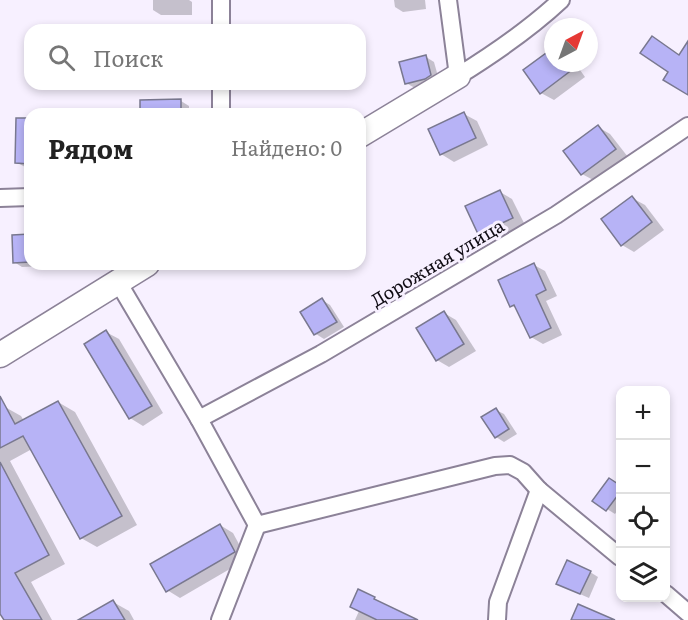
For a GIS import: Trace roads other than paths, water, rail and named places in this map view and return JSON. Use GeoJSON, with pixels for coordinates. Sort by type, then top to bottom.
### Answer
{"type":"FeatureCollection","features":[{"type":"Feature","properties":{"kind":"street"},"geometry":{"type":"LineString","coordinates":[[221,0],[221,24]]}},
{"type":"Feature","properties":{"kind":"street"},"geometry":{"type":"LineString","coordinates":[[448,0],[458,76]]}},
{"type":"Feature","properties":{"kind":"street"},"geometry":{"type":"LineString","coordinates":[[366,131],[502,49],[561,0]]}},
{"type":"Feature","properties":{"kind":"street"},"geometry":{"type":"LineString","coordinates":[[221,90],[221,108]]}},
{"type":"Feature","properties":{"kind":"street","name":"Дорожная улица"},"geometry":{"type":"LineString","coordinates":[[199,419],[321,354],[556,215],[688,126]]}},
{"type":"Feature","properties":{"kind":"street"},"geometry":{"type":"LineString","coordinates":[[0,198],[24,197]]}},
{"type":"Feature","properties":{"kind":"street"},"geometry":{"type":"LineString","coordinates":[[0,355],[136,270]]}},
{"type":"Feature","properties":{"kind":"street"},"geometry":{"type":"LineString","coordinates":[[118,282],[199,419],[257,525],[220,620]]}},
{"type":"Feature","properties":{"kind":"street"},"geometry":{"type":"LineString","coordinates":[[257,525],[495,466],[510,465],[524,472],[539,490],[616,553]]}},
{"type":"Feature","properties":{"kind":"street"},"geometry":{"type":"LineString","coordinates":[[497,620],[498,602],[539,490]]}},
{"type":"Feature","properties":{"kind":"street"},"geometry":{"type":"LineString","coordinates":[[670,597],[688,613]]}}]}
